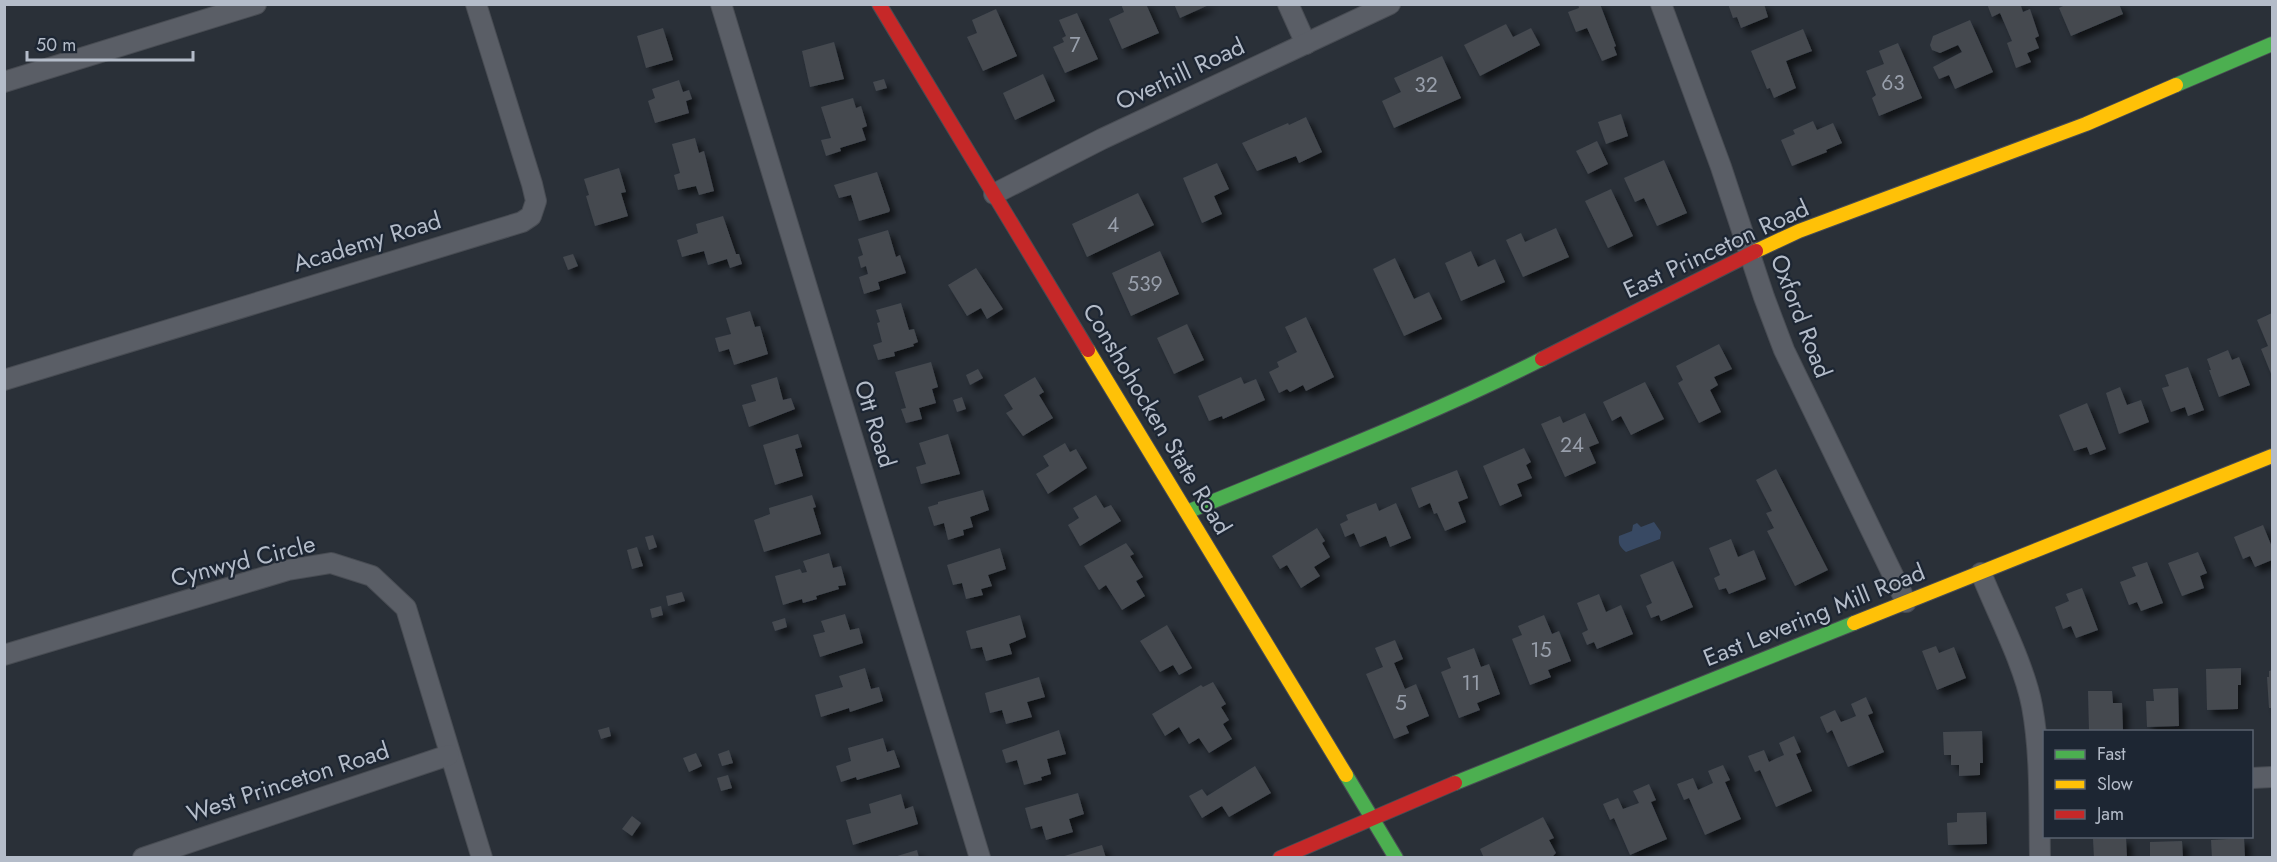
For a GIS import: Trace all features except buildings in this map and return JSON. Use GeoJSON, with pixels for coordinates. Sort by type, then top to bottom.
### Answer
{"type":"FeatureCollection","features":[{"type":"Feature","properties":{"kind":"street"},"geometry":{"type":"LineString","coordinates":[[4,82],[256,4]]}},
{"type":"Feature","properties":{"kind":"street","name":"Academy Road"},"geometry":{"type":"LineString","coordinates":[[4,380],[522,222],[531,216],[536,201],[476,4]]}},
{"type":"Feature","properties":{"kind":"street","name":"Ott Road"},"geometry":{"type":"LineString","coordinates":[[721,4],[980,858]]}},
{"type":"Feature","properties":{"kind":"street","name":"Conshohocken State Road"},"geometry":{"type":"LineString","coordinates":[[879,4],[1396,858]]}},
{"type":"Feature","properties":{"kind":"street"},"geometry":{"type":"LineString","coordinates":[[1288,4],[1306,44]]}},
{"type":"Feature","properties":{"kind":"street","name":"Overhill Road"},"geometry":{"type":"LineString","coordinates":[[994,194],[1102,138],[1390,4]]}},
{"type":"Feature","properties":{"kind":"street","name":"Oxford Road"},"geometry":{"type":"LineString","coordinates":[[1661,4],[1721,167],[1772,318],[1802,392],[1906,602]]}},
{"type":"Feature","properties":{"kind":"street","name":"East Princeton Road"},"geometry":{"type":"LineString","coordinates":[[1187,512],[1479,390],[1799,231],[2086,124],[2272,44]]}},
{"type":"Feature","properties":{"kind":"street","name":"East Levering Mill Road"},"geometry":{"type":"LineString","coordinates":[[1280,858],[1498,765],[2272,456]]}},
{"type":"Feature","properties":{"kind":"street","name":"Cynwyd Circle"},"geometry":{"type":"LineString","coordinates":[[4,655],[288,570],[331,563],[372,576],[406,608],[482,858]]}},
{"type":"Feature","properties":{"kind":"street"},"geometry":{"type":"LineString","coordinates":[[1981,573],[2024,680],[2031,704],[2041,785],[2040,858]]}},
{"type":"Feature","properties":{"kind":"street","name":"West Princeton Road"},"geometry":{"type":"LineString","coordinates":[[143,858],[449,755]]}},
{"type":"Feature","properties":{"kind":"street"},"geometry":{"type":"LineString","coordinates":[[2253,778],[2272,777]]}},
{"type":"Feature","properties":{"kind":"water"},"geometry":{"type":"Polygon","coordinates":[[[1654,522],[1661,532],[1660,539],[1626,552],[1621,547],[1619,536],[1632,531],[1633,525],[1637,523],[1641,527],[1654,522]]]}},
{"type":"Feature","properties":{"kind":"traffic: fast"},"geometry":{"type":"LineString","coordinates":[[2176,85],[2272,44]]}},
{"type":"Feature","properties":{"kind":"traffic: fast"},"geometry":{"type":"LineString","coordinates":[[1187,512],[1411,420],[1542,359]]}},
{"type":"Feature","properties":{"kind":"traffic: fast"},"geometry":{"type":"LineString","coordinates":[[1455,783],[1854,623]]}},
{"type":"Feature","properties":{"kind":"traffic: fast"},"geometry":{"type":"LineString","coordinates":[[1346,775],[1396,858]]}},
{"type":"Feature","properties":{"kind":"traffic: slow"},"geometry":{"type":"LineString","coordinates":[[1756,251],[1799,231],[2086,124],[2176,85]]}},
{"type":"Feature","properties":{"kind":"traffic: slow"},"geometry":{"type":"LineString","coordinates":[[1088,350],[1346,775]]}},
{"type":"Feature","properties":{"kind":"traffic: slow"},"geometry":{"type":"LineString","coordinates":[[1854,623],[2272,456]]}},
{"type":"Feature","properties":{"kind":"traffic: jam"},"geometry":{"type":"LineString","coordinates":[[879,4],[1088,350]]}},
{"type":"Feature","properties":{"kind":"traffic: jam"},"geometry":{"type":"LineString","coordinates":[[1542,359],[1756,251]]}},
{"type":"Feature","properties":{"kind":"traffic: jam"},"geometry":{"type":"LineString","coordinates":[[1280,858],[1455,783]]}}]}
